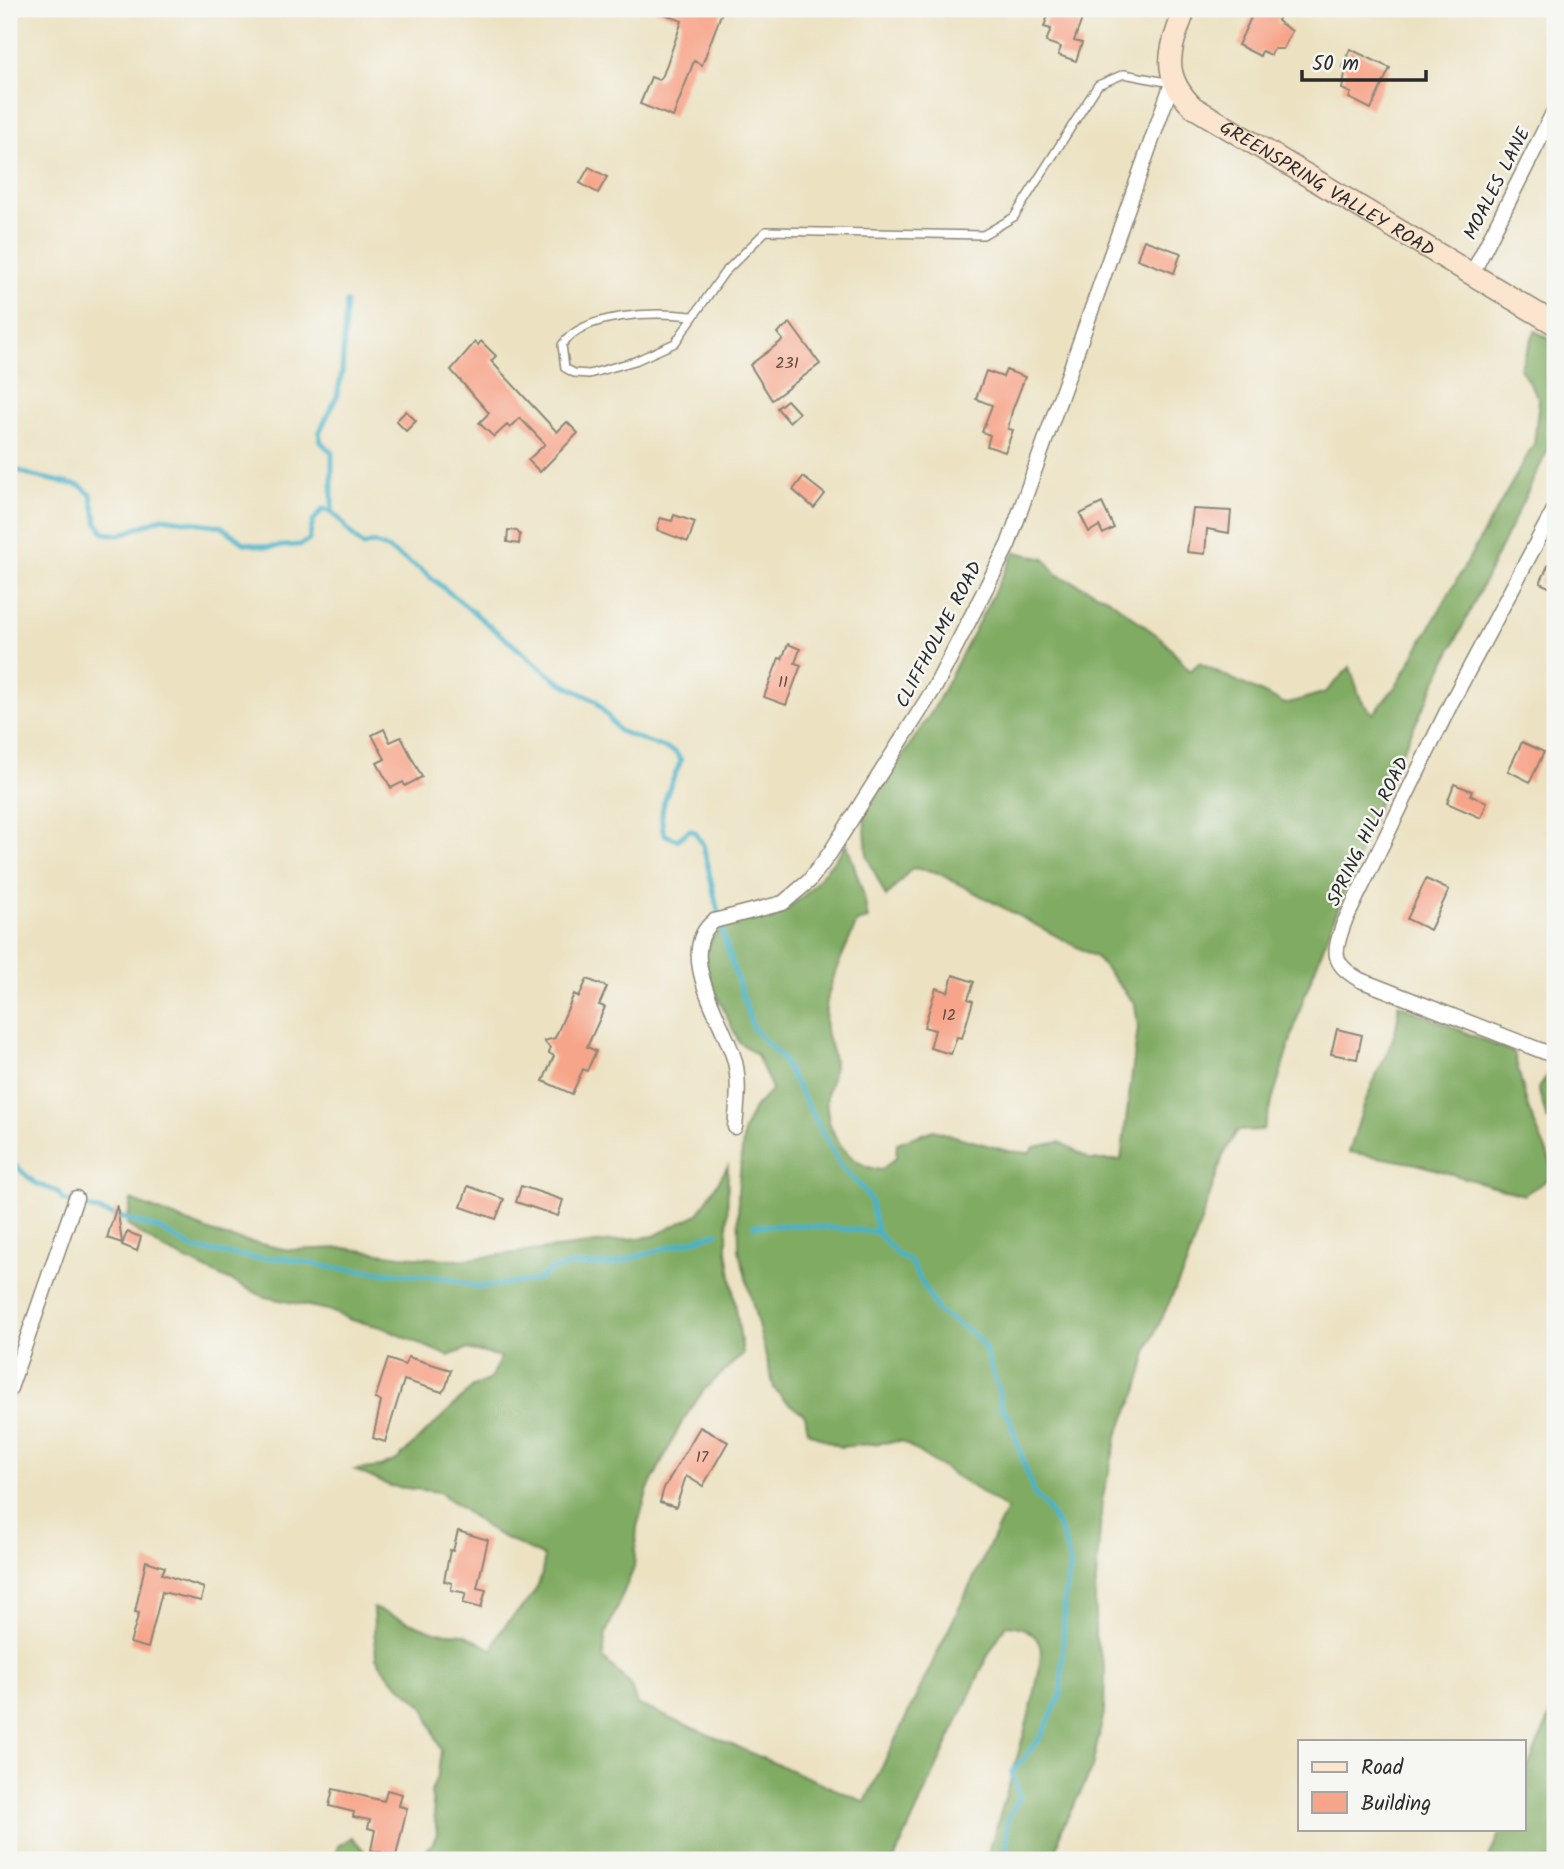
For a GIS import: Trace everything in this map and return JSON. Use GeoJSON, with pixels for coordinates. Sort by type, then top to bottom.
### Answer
{"type":"FeatureCollection","features":[{"type":"Feature","properties":{"kind":"main road"},"geometry":{"type":"LineString","coordinates":[[1172,83],[1170,57],[1185,9]]}},
{"type":"Feature","properties":{"kind":"main road","name":"GREENSPRING VALLEY ROAD"},"geometry":{"type":"LineString","coordinates":[[1172,83],[1183,98],[1204,115],[1555,324]]}},
{"type":"Feature","properties":{"kind":"street","name":"CLIFFHOLME ROAD"},"geometry":{"type":"LineString","coordinates":[[734,1127],[738,1102],[736,1064],[707,994],[700,967],[702,938],[714,921],[783,903],[808,881],[830,853],[935,687],[1008,545],[1172,83]]}},
{"type":"Feature","properties":{"kind":"street","name":"MOALES LANE"},"geometry":{"type":"LineString","coordinates":[[1472,274],[1555,108]]}},
{"type":"Feature","properties":{"kind":"street","name":"SPRING HILL ROAD"},"geometry":{"type":"LineString","coordinates":[[1555,508],[1451,703],[1344,923],[1335,952],[1343,970],[1360,980],[1555,1056]]}},
{"type":"Feature","properties":{"kind":"street"},"geometry":{"type":"LineString","coordinates":[[9,1391],[74,1202]]}},
{"type":"Feature","properties":{"kind":"lane"},"geometry":{"type":"LineString","coordinates":[[692,316],[635,316],[584,325],[569,334],[562,345],[565,368],[574,373],[589,373],[635,361],[675,343],[724,273],[766,231],[982,235],[1014,217],[1098,85],[1124,74],[1172,83]]}},
{"type":"Feature","properties":{"kind":"green space"},"geometry":{"type":"Polygon","coordinates":[[[1535,331],[1555,342],[1555,435],[1384,789],[1303,1000],[1263,1130],[1237,1131],[1223,1156],[1186,1266],[1148,1348],[1138,1389],[1118,1433],[1102,1501],[1095,1594],[1095,1636],[1105,1670],[1104,1713],[1091,1772],[1062,1828],[1055,1860],[987,1860],[1029,1715],[1040,1661],[1040,1646],[1035,1636],[1022,1628],[1006,1625],[989,1653],[894,1860],[414,1860],[433,1843],[437,1833],[431,1792],[438,1773],[441,1751],[424,1707],[389,1676],[376,1658],[373,1608],[435,1632],[464,1634],[493,1650],[504,1626],[536,1588],[542,1574],[544,1557],[493,1532],[439,1492],[390,1486],[355,1470],[380,1467],[397,1460],[474,1386],[490,1379],[501,1357],[467,1349],[448,1356],[381,1327],[351,1320],[328,1310],[265,1297],[163,1249],[127,1225],[131,1200],[222,1236],[289,1250],[344,1248],[459,1260],[654,1236],[698,1214],[728,1166],[727,1250],[743,1354],[704,1390],[683,1420],[648,1489],[637,1527],[634,1568],[606,1633],[603,1658],[630,1684],[637,1704],[865,1802],[1007,1509],[901,1441],[840,1447],[808,1432],[805,1415],[784,1400],[774,1388],[739,1250],[738,1192],[744,1130],[754,1108],[772,1089],[757,1055],[739,1042],[708,976],[705,954],[714,935],[731,923],[781,914],[808,892],[847,844],[864,896],[868,919],[857,922],[830,988],[825,1015],[834,1065],[828,1092],[829,1121],[848,1154],[869,1167],[881,1170],[896,1158],[897,1143],[933,1130],[1008,1151],[1029,1153],[1034,1147],[1060,1142],[1091,1160],[1121,1160],[1138,1027],[1135,1004],[1096,957],[936,872],[912,868],[886,897],[867,856],[864,814],[933,710],[1015,552],[1045,559],[1056,574],[1109,599],[1162,639],[1190,671],[1199,663],[1285,704],[1326,692],[1350,667],[1361,700],[1373,714],[1397,685],[1534,444],[1539,399],[1520,368],[1535,331]]]}},
{"type":"Feature","properties":{"kind":"green space"},"geometry":{"type":"Polygon","coordinates":[[[1398,1004],[1514,1053],[1528,1108],[1551,1162],[1548,1180],[1523,1195],[1417,1164],[1349,1152],[1368,1096],[1393,1037],[1398,1004]]]}},
{"type":"Feature","properties":{"kind":"green space"},"geometry":{"type":"Polygon","coordinates":[[[1554,1067],[1555,1120],[1547,1119],[1538,1088],[1554,1067]]]}},
{"type":"Feature","properties":{"kind":"green space"},"geometry":{"type":"Polygon","coordinates":[[[1555,1705],[1555,1860],[1488,1860],[1501,1830],[1526,1830],[1526,1771],[1555,1705]]]}},
{"type":"Feature","properties":{"kind":"green space"},"geometry":{"type":"Polygon","coordinates":[[[352,1837],[372,1860],[333,1860],[338,1846],[352,1837]]]}},
{"type":"Feature","properties":{"kind":"building"},"geometry":{"type":"Polygon","coordinates":[[[652,9],[723,9],[702,65],[694,61],[673,117],[640,104],[651,77],[659,80],[663,75],[682,21],[652,9]]]}},
{"type":"Feature","properties":{"kind":"building"},"geometry":{"type":"Polygon","coordinates":[[[1050,9],[1085,11],[1074,41],[1082,43],[1076,61],[1058,55],[1061,47],[1046,42],[1051,29],[1044,27],[1050,9]]]}},
{"type":"Feature","properties":{"kind":"building"},"geometry":{"type":"Polygon","coordinates":[[[1255,9],[1272,9],[1281,13],[1277,21],[1292,31],[1283,49],[1274,49],[1271,55],[1262,51],[1260,56],[1238,45],[1255,9]]]}},
{"type":"Feature","properties":{"kind":"building"},"geometry":{"type":"Polygon","coordinates":[[[1350,49],[1390,68],[1371,109],[1349,98],[1351,93],[1342,89],[1346,69],[1342,67],[1350,49]]]}},
{"type":"Feature","properties":{"kind":"building"},"geometry":{"type":"Polygon","coordinates":[[[589,167],[607,177],[598,193],[580,183],[589,167]]]}},
{"type":"Feature","properties":{"kind":"building"},"geometry":{"type":"Polygon","coordinates":[[[1144,240],[1181,253],[1174,273],[1137,259],[1144,240]]]}},
{"type":"Feature","properties":{"kind":"building"},"geometry":{"type":"Polygon","coordinates":[[[790,323],[820,364],[772,400],[750,365],[783,340],[777,333],[790,323]]]}},
{"type":"Feature","properties":{"kind":"building"},"geometry":{"type":"Polygon","coordinates":[[[481,341],[496,356],[491,361],[557,432],[567,422],[578,433],[540,472],[528,460],[545,444],[520,418],[510,428],[507,425],[494,437],[479,423],[489,413],[451,370],[475,342],[478,345],[481,341]]]}},
{"type":"Feature","properties":{"kind":"building"},"geometry":{"type":"Polygon","coordinates":[[[1006,370],[1025,377],[1012,411],[1008,429],[1013,430],[1005,452],[987,446],[990,435],[982,432],[992,405],[976,399],[986,371],[1003,377],[1006,370]]]}},
{"type":"Feature","properties":{"kind":"building"},"geometry":{"type":"Polygon","coordinates":[[[787,400],[799,413],[789,422],[777,408],[787,400]]]}},
{"type":"Feature","properties":{"kind":"building"},"geometry":{"type":"Polygon","coordinates":[[[406,411],[416,421],[406,431],[396,421],[406,411]]]}},
{"type":"Feature","properties":{"kind":"building"},"geometry":{"type":"Polygon","coordinates":[[[803,477],[825,494],[814,508],[793,490],[803,477]]]}},
{"type":"Feature","properties":{"kind":"building"},"geometry":{"type":"Polygon","coordinates":[[[1102,503],[1114,528],[1103,534],[1099,526],[1089,532],[1080,514],[1102,503]]]}},
{"type":"Feature","properties":{"kind":"building"},"geometry":{"type":"Polygon","coordinates":[[[1193,509],[1231,511],[1229,533],[1207,529],[1205,554],[1187,552],[1193,509]]]}},
{"type":"Feature","properties":{"kind":"building"},"geometry":{"type":"Polygon","coordinates":[[[674,515],[695,522],[688,542],[657,530],[660,518],[672,521],[674,515]]]}},
{"type":"Feature","properties":{"kind":"building"},"geometry":{"type":"Polygon","coordinates":[[[508,530],[517,531],[520,535],[519,544],[507,542],[508,530]]]}},
{"type":"Feature","properties":{"kind":"building"},"geometry":{"type":"Polygon","coordinates":[[[1555,550],[1555,590],[1540,583],[1555,550]]]}},
{"type":"Feature","properties":{"kind":"building"},"geometry":{"type":"Polygon","coordinates":[[[788,644],[800,649],[795,663],[801,665],[786,705],[764,697],[779,658],[782,659],[788,644]]]}},
{"type":"Feature","properties":{"kind":"building"},"geometry":{"type":"Polygon","coordinates":[[[384,729],[390,742],[401,737],[422,777],[405,786],[403,782],[391,788],[377,763],[385,759],[372,735],[384,729]]]}},
{"type":"Feature","properties":{"kind":"building"},"geometry":{"type":"Polygon","coordinates":[[[1522,742],[1544,752],[1530,782],[1508,771],[1522,742]]]}},
{"type":"Feature","properties":{"kind":"building"},"geometry":{"type":"Polygon","coordinates":[[[1454,784],[1472,791],[1470,795],[1487,802],[1481,818],[1447,803],[1454,784]]]}},
{"type":"Feature","properties":{"kind":"building"},"geometry":{"type":"Polygon","coordinates":[[[1426,879],[1449,890],[1430,930],[1407,919],[1426,879]]]}},
{"type":"Feature","properties":{"kind":"building"},"geometry":{"type":"Polygon","coordinates":[[[953,975],[974,982],[968,999],[973,1001],[962,1038],[957,1037],[951,1054],[930,1048],[935,1030],[924,1027],[936,988],[948,992],[953,975]]]}},
{"type":"Feature","properties":{"kind":"building"},"geometry":{"type":"Polygon","coordinates":[[[587,979],[607,987],[599,1005],[605,1007],[587,1047],[596,1051],[587,1071],[583,1069],[572,1094],[543,1081],[554,1056],[549,1053],[550,1048],[544,1041],[555,1038],[574,994],[579,997],[587,979]]]}},
{"type":"Feature","properties":{"kind":"building"},"geometry":{"type":"Polygon","coordinates":[[[1337,1029],[1362,1035],[1357,1059],[1331,1054],[1337,1029]]]}},
{"type":"Feature","properties":{"kind":"building"},"geometry":{"type":"Polygon","coordinates":[[[468,1186],[504,1199],[496,1219],[461,1207],[468,1186]]]}},
{"type":"Feature","properties":{"kind":"building"},"geometry":{"type":"Polygon","coordinates":[[[521,1186],[563,1200],[558,1216],[516,1202],[521,1186]]]}},
{"type":"Feature","properties":{"kind":"building"},"geometry":{"type":"Polygon","coordinates":[[[117,1205],[122,1243],[107,1238],[117,1205]]]}},
{"type":"Feature","properties":{"kind":"building"},"geometry":{"type":"Polygon","coordinates":[[[127,1232],[141,1237],[137,1251],[122,1245],[127,1232]]]}},
{"type":"Feature","properties":{"kind":"building"},"geometry":{"type":"Polygon","coordinates":[[[408,1357],[451,1370],[446,1387],[442,1392],[404,1380],[385,1442],[373,1438],[381,1401],[375,1399],[388,1359],[405,1365],[408,1357]]]}},
{"type":"Feature","properties":{"kind":"building"},"geometry":{"type":"Polygon","coordinates":[[[700,1427],[728,1442],[703,1486],[686,1476],[676,1507],[660,1502],[664,1488],[700,1427]]]}},
{"type":"Feature","properties":{"kind":"building"},"geometry":{"type":"Polygon","coordinates":[[[458,1531],[488,1540],[477,1588],[486,1590],[481,1608],[463,1603],[466,1593],[451,1590],[452,1583],[444,1581],[450,1550],[453,1551],[458,1531]]]}},
{"type":"Feature","properties":{"kind":"building"},"geometry":{"type":"Polygon","coordinates":[[[146,1561],[165,1567],[162,1574],[204,1588],[201,1601],[162,1592],[148,1648],[130,1643],[139,1613],[135,1612],[146,1561]]]}},
{"type":"Feature","properties":{"kind":"building"},"geometry":{"type":"Polygon","coordinates":[[[333,1789],[384,1801],[387,1790],[402,1794],[399,1806],[407,1808],[396,1856],[371,1850],[375,1830],[368,1828],[370,1820],[353,1817],[354,1812],[329,1806],[333,1789]]]}},
{"type":"Feature","properties":{"kind":"waterway"},"geometry":{"type":"LineString","coordinates":[[332,511],[332,453],[321,442],[319,433],[337,396],[342,372],[346,303]]}},
{"type":"Feature","properties":{"kind":"waterway"},"geometry":{"type":"LineString","coordinates":[[9,467],[33,476],[81,486],[91,495],[97,522],[104,533],[120,535],[162,518],[221,526],[244,543],[267,547],[300,545],[309,540],[313,521],[323,509],[330,512],[358,542],[364,546],[373,543],[386,548],[423,571],[556,680],[596,701],[619,731],[675,752],[681,760],[663,805],[664,834],[677,840],[690,830],[695,832],[703,845],[723,934],[753,1028],[782,1059],[841,1166],[864,1190],[871,1202],[877,1232],[897,1254],[910,1261],[938,1311],[976,1336],[985,1349],[999,1391],[1000,1405],[1009,1417],[1034,1494],[1045,1505],[1062,1533],[1071,1567],[1065,1592],[1061,1694],[1042,1735],[1012,1773],[1020,1796],[1007,1821],[1007,1860]]}},
{"type":"Feature","properties":{"kind":"waterway"},"geometry":{"type":"LineString","coordinates":[[9,1160],[35,1183],[58,1192],[63,1200],[159,1229],[194,1249],[256,1258],[283,1258],[335,1268],[447,1278],[479,1287],[538,1280],[552,1270],[570,1265],[609,1265],[717,1233]]}},
{"type":"Feature","properties":{"kind":"waterway"},"geometry":{"type":"LineString","coordinates":[[753,1226],[798,1225],[877,1232]]}}]}
